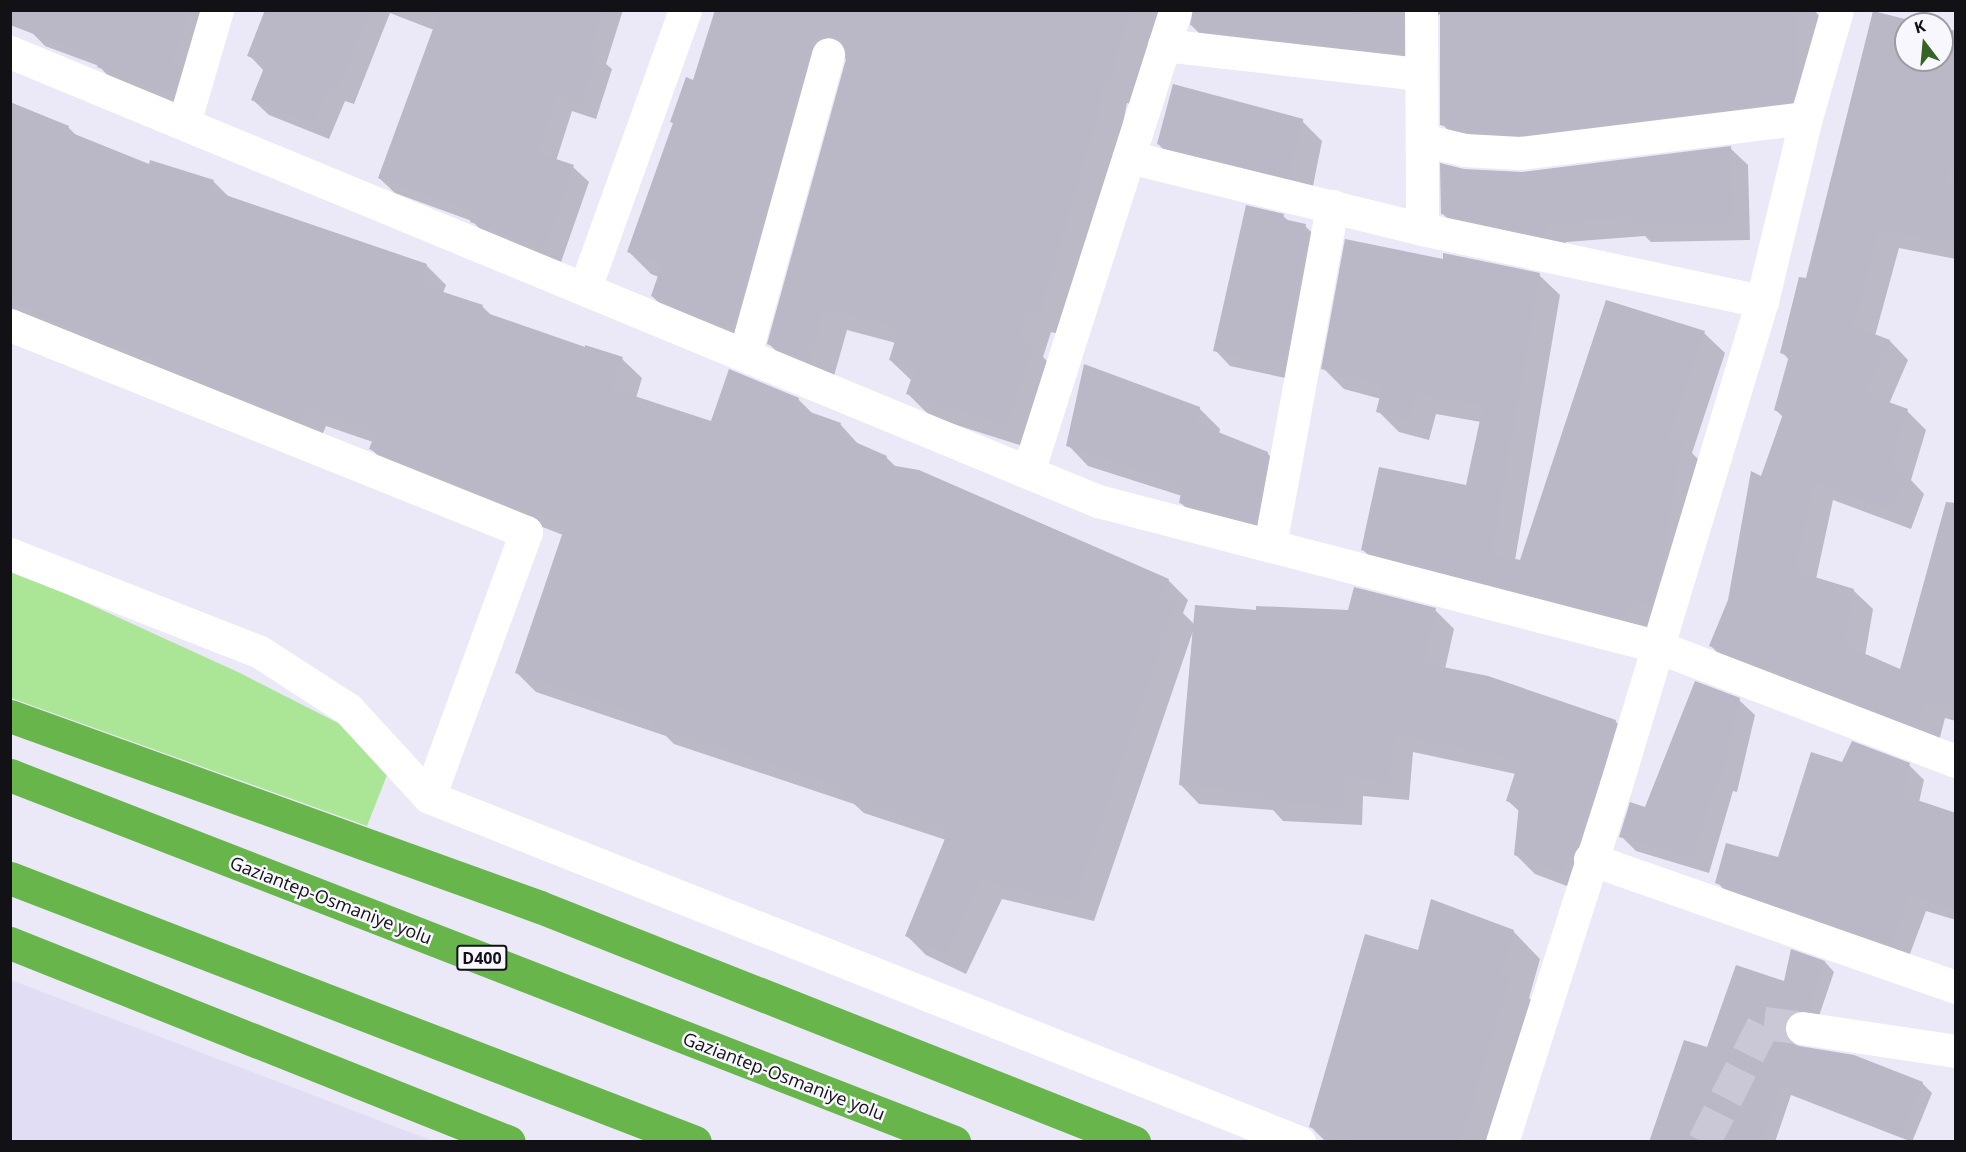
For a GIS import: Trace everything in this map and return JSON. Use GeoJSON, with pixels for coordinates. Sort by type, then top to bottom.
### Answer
{"type":"FeatureCollection","features":[{"type":"Feature","properties":{"kind":"highway"},"geometry":{"type":"LineString","coordinates":[[10,716],[540,907],[1134,1142]]}},
{"type":"Feature","properties":{"kind":"highway","name":"Gaziantep-Osmaniye yolu"},"geometry":{"type":"LineString","coordinates":[[10,775],[954,1142]]}},
{"type":"Feature","properties":{"kind":"highway"},"geometry":{"type":"LineString","coordinates":[[10,878],[695,1142]]}},
{"type":"Feature","properties":{"kind":"highway"},"geometry":{"type":"LineString","coordinates":[[10,943],[509,1142]]}},
{"type":"Feature","properties":{"kind":"street"},"geometry":{"type":"LineString","coordinates":[[184,123],[217,10]]}},
{"type":"Feature","properties":{"kind":"street"},"geometry":{"type":"LineString","coordinates":[[585,288],[685,10]]}},
{"type":"Feature","properties":{"kind":"street"},"geometry":{"type":"LineString","coordinates":[[1028,472],[1175,10]]}},
{"type":"Feature","properties":{"kind":"street"},"geometry":{"type":"LineString","coordinates":[[1421,10],[1420,74],[1424,140],[1422,228]]}},
{"type":"Feature","properties":{"kind":"street"},"geometry":{"type":"LineString","coordinates":[[1502,1142],[1590,859],[1616,785],[1762,300],[1806,118],[1837,10]]}},
{"type":"Feature","properties":{"kind":"street"},"geometry":{"type":"LineString","coordinates":[[1164,45],[1420,74]]}},
{"type":"Feature","properties":{"kind":"street"},"geometry":{"type":"LineString","coordinates":[[10,52],[1098,501],[1656,646],[1956,761]]}},
{"type":"Feature","properties":{"kind":"street"},"geometry":{"type":"LineString","coordinates":[[745,354],[828,54]]}},
{"type":"Feature","properties":{"kind":"street"},"geometry":{"type":"LineString","coordinates":[[1424,140],[1465,150],[1520,153],[1806,118]]}},
{"type":"Feature","properties":{"kind":"street"},"geometry":{"type":"LineString","coordinates":[[1129,157],[1422,228],[1762,300]]}},
{"type":"Feature","properties":{"kind":"street"},"geometry":{"type":"LineString","coordinates":[[1270,545],[1332,206]]}},
{"type":"Feature","properties":{"kind":"street"},"geometry":{"type":"LineString","coordinates":[[10,325],[526,532],[429,797]]}},
{"type":"Feature","properties":{"kind":"street"},"geometry":{"type":"LineString","coordinates":[[10,554],[260,652],[348,709],[429,797],[1299,1142]]}},
{"type":"Feature","properties":{"kind":"street"},"geometry":{"type":"LineString","coordinates":[[1590,859],[1956,987]]}},
{"type":"Feature","properties":{"kind":"street"},"geometry":{"type":"LineString","coordinates":[[1802,1028],[1956,1051]]}},
{"type":"Feature","properties":{"kind":"shaded area"},"geometry":{"type":"Polygon","coordinates":[[[11,980],[433,1141],[11,1141],[11,980]]]}},
{"type":"Feature","properties":{"kind":"green space"},"geometry":{"type":"Polygon","coordinates":[[[10,568],[240,673],[344,726],[387,775],[367,826],[11,698],[10,568]]]}},
{"type":"Feature","properties":{"kind":"building"},"geometry":{"type":"Polygon","coordinates":[[[10,10],[191,10],[172,62],[181,65],[170,95],[97,67],[100,59],[10,25],[10,10]]]}},
{"type":"Feature","properties":{"kind":"building"},"geometry":{"type":"Polygon","coordinates":[[[265,10],[370,10],[338,90],[329,86],[314,124],[251,100],[266,63],[247,56],[265,10]]]}},
{"type":"Feature","properties":{"kind":"building"},"geometry":{"type":"Polygon","coordinates":[[[440,10],[603,10],[590,50],[597,52],[580,104],[557,96],[538,153],[574,165],[546,247],[470,222],[474,212],[378,178],[440,10]]]}},
{"type":"Feature","properties":{"kind":"building"},"geometry":{"type":"Polygon","coordinates":[[[715,10],[1130,10],[1109,82],[1105,81],[1094,130],[1040,313],[1028,310],[1019,340],[1033,345],[1006,426],[906,394],[915,368],[889,360],[899,328],[824,308],[809,361],[767,344],[846,59],[846,49],[841,40],[834,36],[823,36],[814,41],[810,49],[732,330],[651,296],[662,264],[627,252],[673,123],[670,122],[686,77],[693,80],[715,10]]]}},
{"type":"Feature","properties":{"kind":"building"},"geometry":{"type":"Polygon","coordinates":[[[1193,10],[1339,10],[1402,20],[1402,53],[1210,31],[1190,25],[1193,10]]]}},
{"type":"Feature","properties":{"kind":"building"},"geometry":{"type":"Polygon","coordinates":[[[1440,10],[1797,10],[1797,80],[1791,101],[1519,134],[1468,131],[1440,125],[1440,10]]]}},
{"type":"Feature","properties":{"kind":"building"},"geometry":{"type":"Polygon","coordinates":[[[1873,11],[1894,16],[1894,72],[1954,72],[1954,31],[1956,31],[1956,155],[1947,184],[1956,185],[1956,244],[1880,230],[1853,326],[1890,340],[1866,394],[1908,409],[1890,468],[1906,474],[1892,511],[1814,482],[1795,571],[1854,589],[1845,645],[1900,669],[1946,502],[1956,503],[1956,708],[1926,700],[1919,727],[1709,646],[1728,600],[1751,471],[1761,476],[1783,414],[1774,410],[1789,356],[1780,353],[1799,277],[1806,278],[1873,11]]]}},
{"type":"Feature","properties":{"kind":"building"},"geometry":{"type":"Polygon","coordinates":[[[1173,84],[1303,119],[1287,179],[1157,144],[1173,84]]]}},
{"type":"Feature","properties":{"kind":"building"},"geometry":{"type":"Polygon","coordinates":[[[10,102],[69,126],[67,131],[149,164],[150,160],[214,180],[211,190],[427,264],[419,284],[483,305],[481,311],[585,347],[585,345],[623,357],[613,389],[711,421],[729,369],[799,398],[796,407],[841,423],[837,434],[887,456],[884,464],[919,470],[1169,579],[1160,602],[1176,603],[1074,902],[982,880],[946,955],[905,936],[949,829],[842,794],[844,788],[652,725],[653,720],[515,673],[566,523],[498,500],[369,449],[376,431],[306,407],[300,421],[153,362],[155,358],[32,314],[33,310],[10,301],[10,102]]]}},
{"type":"Feature","properties":{"kind":"building"},"geometry":{"type":"Polygon","coordinates":[[[1731,146],[1733,222],[1631,224],[1631,218],[1549,224],[1546,236],[1441,214],[1440,163],[1464,169],[1522,172],[1731,146]]]}},
{"type":"Feature","properties":{"kind":"building"},"geometry":{"type":"Polygon","coordinates":[[[1246,205],[1284,214],[1283,219],[1306,224],[1305,230],[1308,231],[1285,359],[1276,357],[1274,364],[1213,351],[1246,205]]]}},
{"type":"Feature","properties":{"kind":"building"},"geometry":{"type":"Polygon","coordinates":[[[1345,239],[1443,259],[1443,253],[1540,273],[1492,553],[1520,560],[1606,300],[1705,331],[1669,439],[1682,441],[1662,568],[1650,606],[1630,601],[1625,619],[1361,550],[1379,467],[1466,485],[1483,406],[1415,394],[1408,420],[1376,412],[1383,384],[1321,369],[1345,239]]]}},
{"type":"Feature","properties":{"kind":"building"},"geometry":{"type":"Polygon","coordinates":[[[1084,364],[1200,407],[1198,424],[1268,452],[1255,522],[1179,503],[1183,483],[1066,446],[1084,364]]]}},
{"type":"Feature","properties":{"kind":"building"},"geometry":{"type":"Polygon","coordinates":[[[1354,587],[1436,608],[1423,663],[1488,676],[1616,720],[1577,846],[1572,858],[1569,857],[1564,874],[1514,855],[1519,805],[1506,801],[1519,760],[1394,734],[1390,782],[1345,778],[1343,806],[1263,802],[1263,792],[1179,785],[1195,605],[1256,610],[1256,606],[1348,610],[1354,587]]]}},
{"type":"Feature","properties":{"kind":"building"},"geometry":{"type":"Polygon","coordinates":[[[1695,681],[1740,698],[1722,777],[1718,777],[1693,858],[1619,837],[1630,802],[1645,807],[1695,681]]]}},
{"type":"Feature","properties":{"kind":"building"},"geometry":{"type":"Polygon","coordinates":[[[1852,741],[1910,763],[1902,795],[1956,813],[1956,911],[1910,896],[1892,945],[1715,883],[1726,843],[1778,857],[1811,752],[1842,762],[1852,741]]]}},
{"type":"Feature","properties":{"kind":"building"},"geometry":{"type":"Polygon","coordinates":[[[1431,899],[1514,930],[1501,974],[1510,977],[1461,1142],[1359,1142],[1309,1127],[1365,934],[1418,950],[1431,899]]]}},
{"type":"Feature","properties":{"kind":"building"},"geometry":{"type":"Polygon","coordinates":[[[1791,949],[1825,961],[1809,1010],[1796,1010],[1788,1016],[1783,1026],[1785,1035],[1790,1042],[1799,1046],[1854,1055],[1923,1082],[1902,1134],[1782,1086],[1762,1142],[1649,1142],[1684,1040],[1707,1047],[1736,965],[1784,981],[1791,949]]]}},
{"type":"Feature","properties":{"kind":"tunnel"},"geometry":{"type":"LineString","coordinates":[[1704,1142],[1764,1023],[1802,1028]]}}]}
